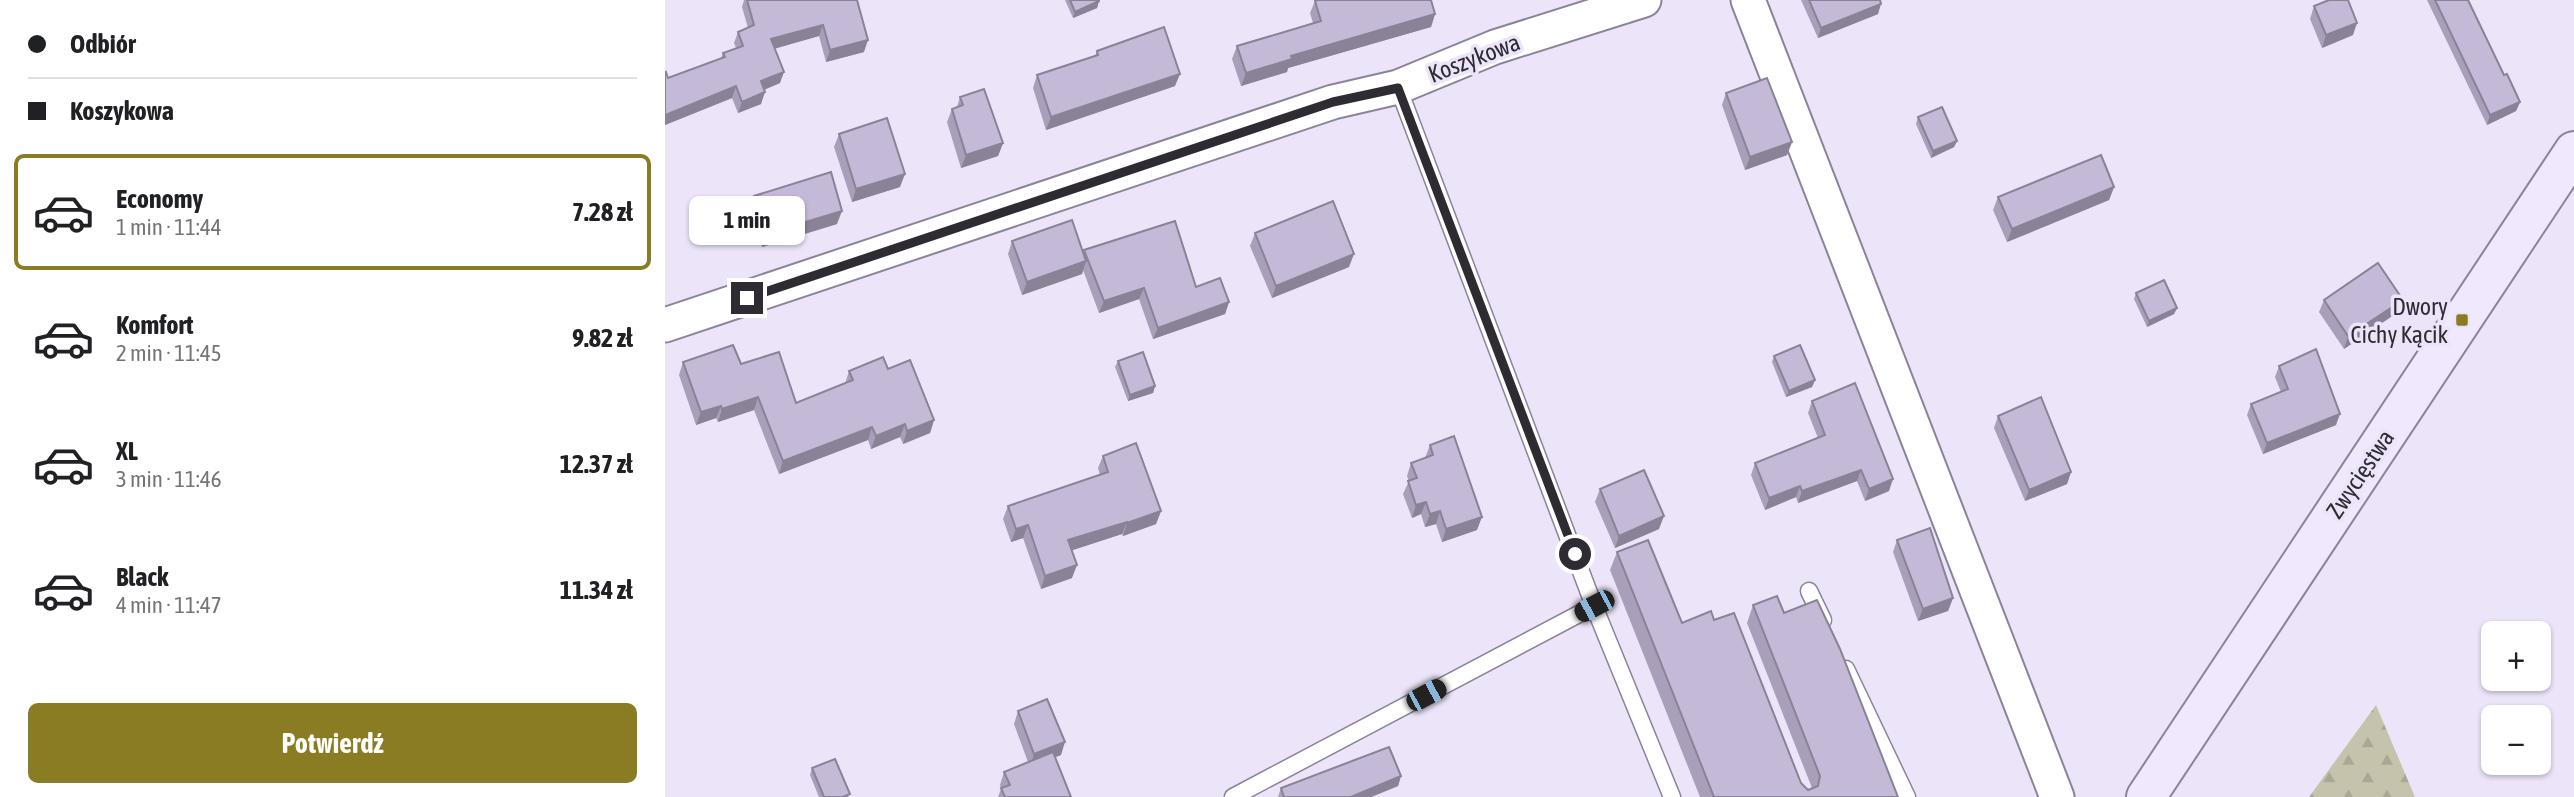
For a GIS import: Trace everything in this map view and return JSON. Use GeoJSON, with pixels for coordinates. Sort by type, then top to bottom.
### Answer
{"type":"FeatureCollection","features":[{"type":"Feature","properties":{"kind":"street","name":"Koszykowa"},"geometry":{"type":"LineString","coordinates":[[665,325],[1333,102],[1398,88],[1495,47],[1644,0]]}},
{"type":"Feature","properties":{"kind":"street"},"geometry":{"type":"LineString","coordinates":[[1748,0],[2057,797]]}},
{"type":"Feature","properties":{"kind":"street","name":"Zwycięstwa"},"geometry":{"type":"LineString","coordinates":[[2146,797],[2574,151]]}},
{"type":"Feature","properties":{"kind":"lane"},"geometry":{"type":"LineString","coordinates":[[1398,88],[1594,606],[1672,797]]}},
{"type":"Feature","properties":{"kind":"lane"},"geometry":{"type":"LineString","coordinates":[[1809,591],[1907,797]]}},
{"type":"Feature","properties":{"kind":"lane"},"geometry":{"type":"LineString","coordinates":[[1233,797],[1594,606]]}},
{"type":"Feature","properties":{"kind":"green space"},"geometry":{"type":"Polygon","coordinates":[[[2376,705],[2415,797],[2309,797],[2376,705]]]}},
{"type":"Feature","properties":{"kind":"building"},"geometry":{"type":"Polygon","coordinates":[[[747,0],[857,0],[868,40],[830,50],[823,25],[771,39],[784,72],[761,81],[765,92],[742,102],[736,86],[665,115],[665,73],[668,78],[725,57],[723,53],[743,46],[738,32],[754,25],[747,0]]]}},
{"type":"Feature","properties":{"kind":"building"},"geometry":{"type":"Polygon","coordinates":[[[1070,0],[1099,0],[1099,1],[1075,12],[1070,0]]]}},
{"type":"Feature","properties":{"kind":"building"},"geometry":{"type":"Polygon","coordinates":[[[1431,0],[1435,14],[1291,56],[1292,59],[1246,73],[1237,46],[1321,21],[1315,1],[1431,0]]]}},
{"type":"Feature","properties":{"kind":"building"},"geometry":{"type":"Polygon","coordinates":[[[1809,0],[1880,0],[1881,4],[1821,28],[1809,0]]]}},
{"type":"Feature","properties":{"kind":"building"},"geometry":{"type":"Polygon","coordinates":[[[2329,0],[2348,0],[2357,23],[2326,35],[2314,6],[2329,0]]]}},
{"type":"Feature","properties":{"kind":"building"},"geometry":{"type":"Polygon","coordinates":[[[2435,0],[2468,0],[2520,102],[2490,115],[2435,0]]]}},
{"type":"Feature","properties":{"kind":"building"},"geometry":{"type":"Polygon","coordinates":[[[1164,27],[1180,74],[1051,117],[1037,75],[1098,55],[1097,51],[1164,27]]]}},
{"type":"Feature","properties":{"kind":"building"},"geometry":{"type":"Polygon","coordinates":[[[1767,78],[1792,142],[1750,157],[1726,93],[1767,78]]]}},
{"type":"Feature","properties":{"kind":"building"},"geometry":{"type":"Polygon","coordinates":[[[984,89],[1003,143],[966,155],[952,109],[963,105],[960,97],[984,89]]]}},
{"type":"Feature","properties":{"kind":"building"},"geometry":{"type":"Polygon","coordinates":[[[1942,107],[1957,141],[1933,151],[1918,117],[1942,107]]]}},
{"type":"Feature","properties":{"kind":"building"},"geometry":{"type":"Polygon","coordinates":[[[887,118],[905,174],[856,189],[839,134],[887,118]]]}},
{"type":"Feature","properties":{"kind":"building"},"geometry":{"type":"Polygon","coordinates":[[[2101,155],[2114,187],[2012,229],[1998,197],[2101,155]]]}},
{"type":"Feature","properties":{"kind":"building"},"geometry":{"type":"Polygon","coordinates":[[[831,172],[842,211],[766,234],[754,196],[831,172]]]}},
{"type":"Feature","properties":{"kind":"building"},"geometry":{"type":"Polygon","coordinates":[[[1333,201],[1354,254],[1276,286],[1255,233],[1333,201]]]}},
{"type":"Feature","properties":{"kind":"building"},"geometry":{"type":"Polygon","coordinates":[[[1072,220],[1086,261],[1027,282],[1012,241],[1072,220]]]}},
{"type":"Feature","properties":{"kind":"building"},"geometry":{"type":"Polygon","coordinates":[[[1175,221],[1196,287],[1220,278],[1229,302],[1158,328],[1144,288],[1104,301],[1084,250],[1175,221]]]}},
{"type":"Feature","properties":{"kind":"building"},"geometry":{"type":"Polygon","coordinates":[[[2378,263],[2403,300],[2348,336],[2324,300],[2378,263]]]}},
{"type":"Feature","properties":{"kind":"building"},"geometry":{"type":"Polygon","coordinates":[[[2164,280],[2177,308],[2149,321],[2136,293],[2164,280]]]}},
{"type":"Feature","properties":{"kind":"building"},"geometry":{"type":"Polygon","coordinates":[[[733,345],[741,364],[779,352],[796,403],[853,380],[849,371],[883,357],[888,369],[910,360],[934,420],[907,431],[905,424],[876,436],[872,427],[783,461],[758,397],[722,409],[721,406],[701,412],[683,362],[733,345]]]}},
{"type":"Feature","properties":{"kind":"building"},"geometry":{"type":"Polygon","coordinates":[[[1800,345],[1815,380],[1789,391],[1774,356],[1800,345]]]}},
{"type":"Feature","properties":{"kind":"building"},"geometry":{"type":"Polygon","coordinates":[[[2316,349],[2340,414],[2267,443],[2251,404],[2288,389],[2279,366],[2316,349]]]}},
{"type":"Feature","properties":{"kind":"building"},"geometry":{"type":"Polygon","coordinates":[[[1143,352],[1155,386],[1130,395],[1118,361],[1143,352]]]}},
{"type":"Feature","properties":{"kind":"building"},"geometry":{"type":"Polygon","coordinates":[[[1855,383],[1893,479],[1869,489],[1861,470],[1802,491],[1800,486],[1769,498],[1755,463],[1825,435],[1812,401],[1855,383]]]}},
{"type":"Feature","properties":{"kind":"building"},"geometry":{"type":"Polygon","coordinates":[[[2041,397],[2071,472],[2029,490],[1998,416],[2041,397]]]}},
{"type":"Feature","properties":{"kind":"building"},"geometry":{"type":"Polygon","coordinates":[[[1454,436],[1482,517],[1446,529],[1440,511],[1430,514],[1426,502],[1416,505],[1408,481],[1417,478],[1411,463],[1433,455],[1430,445],[1454,436]]]}},
{"type":"Feature","properties":{"kind":"building"},"geometry":{"type":"Polygon","coordinates":[[[1136,443],[1161,511],[1068,540],[1077,565],[1045,576],[1028,525],[1016,529],[1008,506],[1108,472],[1103,456],[1136,443]]]}},
{"type":"Feature","properties":{"kind":"building"},"geometry":{"type":"Polygon","coordinates":[[[1644,470],[1664,516],[1619,536],[1600,489],[1644,470]]]}},
{"type":"Feature","properties":{"kind":"building"},"geometry":{"type":"Polygon","coordinates":[[[1930,528],[1953,598],[1923,609],[1897,540],[1930,528]]]}},
{"type":"Feature","properties":{"kind":"building"},"geometry":{"type":"Polygon","coordinates":[[[1648,540],[1682,623],[1711,611],[1714,620],[1734,613],[1801,783],[1808,790],[1818,786],[1820,776],[1753,605],[1777,596],[1784,613],[1817,600],[1840,649],[1898,797],[1714,797],[1617,552],[1648,540]]]}},
{"type":"Feature","properties":{"kind":"building"},"geometry":{"type":"Polygon","coordinates":[[[1047,699],[1065,742],[1034,754],[1018,711],[1047,699]]]}},
{"type":"Feature","properties":{"kind":"building"},"geometry":{"type":"Polygon","coordinates":[[[1389,747],[1401,776],[1351,797],[1284,797],[1281,788],[1389,747]]]}},
{"type":"Feature","properties":{"kind":"building"},"geometry":{"type":"Polygon","coordinates":[[[1053,752],[1071,797],[1005,797],[1001,788],[1010,785],[1004,772],[1053,752]]]}},
{"type":"Feature","properties":{"kind":"building"},"geometry":{"type":"Polygon","coordinates":[[[835,759],[850,794],[843,797],[824,797],[812,768],[835,759]]]}},
{"type":"Feature","properties":{"kind":"place","name":"Dwory Cichy Kącik"},"geometry":{"type":"Point","coordinates":[2462,320]}},
{"type":"Feature","properties":{"kind":"route"},"geometry":{"type":"LineString","coordinates":[[747,298],[1333,102],[1398,88],[1575,554]]}}]}
